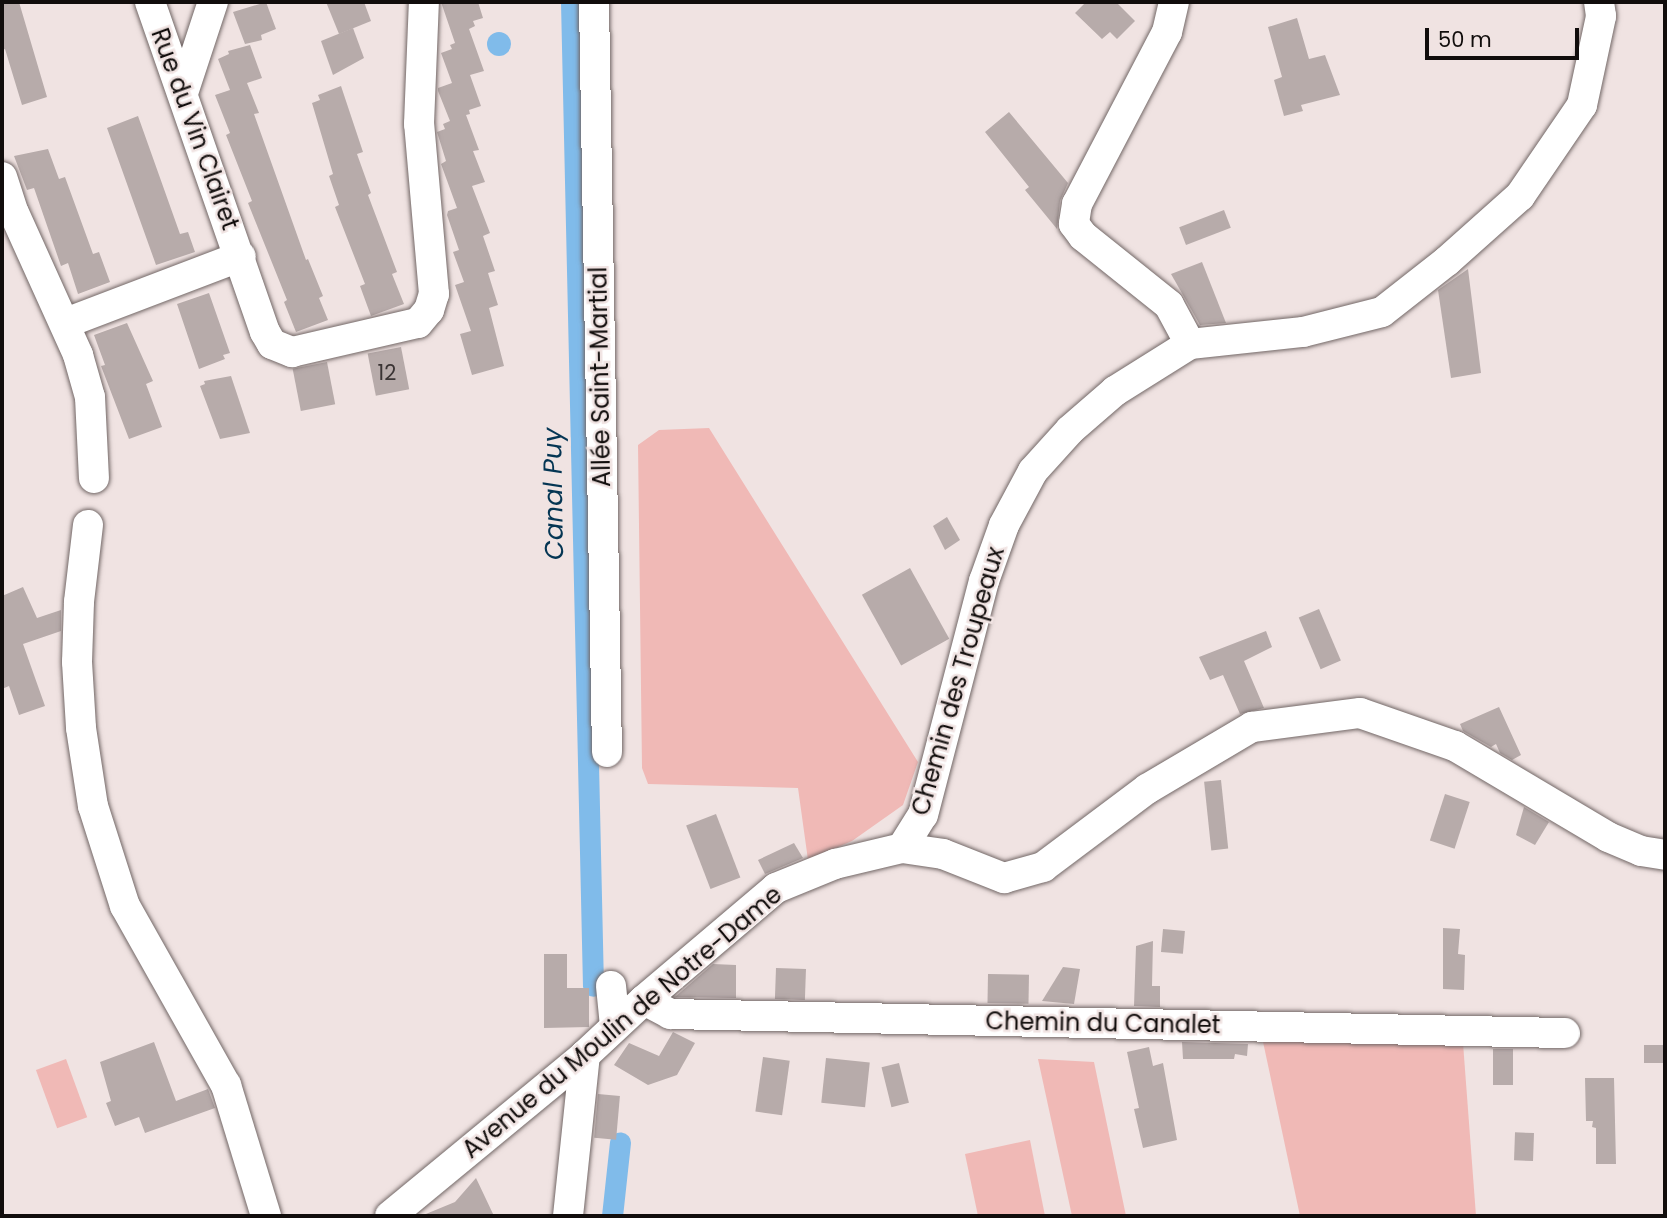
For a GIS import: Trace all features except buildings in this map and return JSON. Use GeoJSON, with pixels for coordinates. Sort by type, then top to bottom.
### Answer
{"type":"FeatureCollection","features":[{"type":"Feature","properties":{"kind":"street","name":"Rue du Vin Clairet"},"geometry":{"type":"LineString","coordinates":[[150,2],[265,331],[272,344],[292,352],[418,323],[429,310],[435,294],[419,124],[424,2]]}},
{"type":"Feature","properties":{"kind":"street"},"geometry":{"type":"LineString","coordinates":[[183,93],[213,2]]}},
{"type":"Feature","properties":{"kind":"street","name":"Allée Saint-Martial"},"geometry":{"type":"LineString","coordinates":[[594,2],[607,752]]}},
{"type":"Feature","properties":{"kind":"street"},"geometry":{"type":"LineString","coordinates":[[1174,2],[1167,32],[1077,204],[1074,224],[1083,236],[1169,305],[1190,344]]}},
{"type":"Feature","properties":{"kind":"street","name":"Chemin des Troupeaux"},"geometry":{"type":"LineString","coordinates":[[902,848],[923,815],[984,581],[1004,525],[1033,471],[1070,430],[1115,391],[1190,344],[1303,332],[1382,312],[1447,261],[1520,196],[1582,106],[1601,16],[1599,2]]}},
{"type":"Feature","properties":{"kind":"street"},"geometry":{"type":"LineString","coordinates":[[2,177],[14,214],[66,323],[90,397],[94,478]]}},
{"type":"Feature","properties":{"kind":"street"},"geometry":{"type":"LineString","coordinates":[[66,323],[241,256]]}},
{"type":"Feature","properties":{"kind":"street"},"geometry":{"type":"LineString","coordinates":[[88,525],[79,603],[77,662],[81,728],[93,806],[125,906],[226,1084],[266,1216]]}},
{"type":"Feature","properties":{"kind":"street","name":"Avenue du Moulin de Notre-Dame"},"geometry":{"type":"LineString","coordinates":[[390,1216],[585,1055],[644,1000],[776,888],[835,864],[902,848],[943,854],[1004,878],[1043,867],[1147,789],[1252,727],[1360,713],[1455,746],[1608,837],[1641,851],[1665,855]]}},
{"type":"Feature","properties":{"kind":"street"},"geometry":{"type":"LineString","coordinates":[[611,986],[615,1026]]}},
{"type":"Feature","properties":{"kind":"street","name":"Chemin du Canalet"},"geometry":{"type":"LineString","coordinates":[[644,1000],[670,1014],[1565,1033]]}},
{"type":"Feature","properties":{"kind":"street"},"geometry":{"type":"LineString","coordinates":[[568,1216],[585,1055]]}},
{"type":"Feature","properties":{"kind":"shaded area"},"geometry":{"type":"Polygon","coordinates":[[[709,428],[918,762],[903,805],[852,841],[808,860],[798,788],[648,784],[642,768],[638,445],[659,430],[709,428]]]}},
{"type":"Feature","properties":{"kind":"shaded area"},"geometry":{"type":"Polygon","coordinates":[[[1262,1037],[1463,1043],[1476,1216],[1300,1216],[1262,1037]]]}},
{"type":"Feature","properties":{"kind":"shaded area"},"geometry":{"type":"Polygon","coordinates":[[[66,1059],[87,1117],[57,1128],[36,1070],[66,1059]]]}},
{"type":"Feature","properties":{"kind":"shaded area"},"geometry":{"type":"Polygon","coordinates":[[[1038,1059],[1094,1062],[1126,1216],[1072,1216],[1038,1059]]]}},
{"type":"Feature","properties":{"kind":"shaded area"},"geometry":{"type":"Polygon","coordinates":[[[1030,1140],[1045,1216],[978,1216],[965,1154],[1030,1140]]]}},
{"type":"Feature","properties":{"kind":"water"},"geometry":{"type":"Polygon","coordinates":[[[499,32],[510,39],[511,44],[504,55],[499,56],[488,49],[487,44],[494,33],[499,32]]]}},
{"type":"Feature","properties":{"kind":"waterway","name":"Canal Puy"},"geometry":{"type":"LineString","coordinates":[[571,2],[593,986]]}},
{"type":"Feature","properties":{"kind":"waterway","name":"Canal Puy"},"geometry":{"type":"LineString","coordinates":[[612,1216],[620,1142]]}}]}
